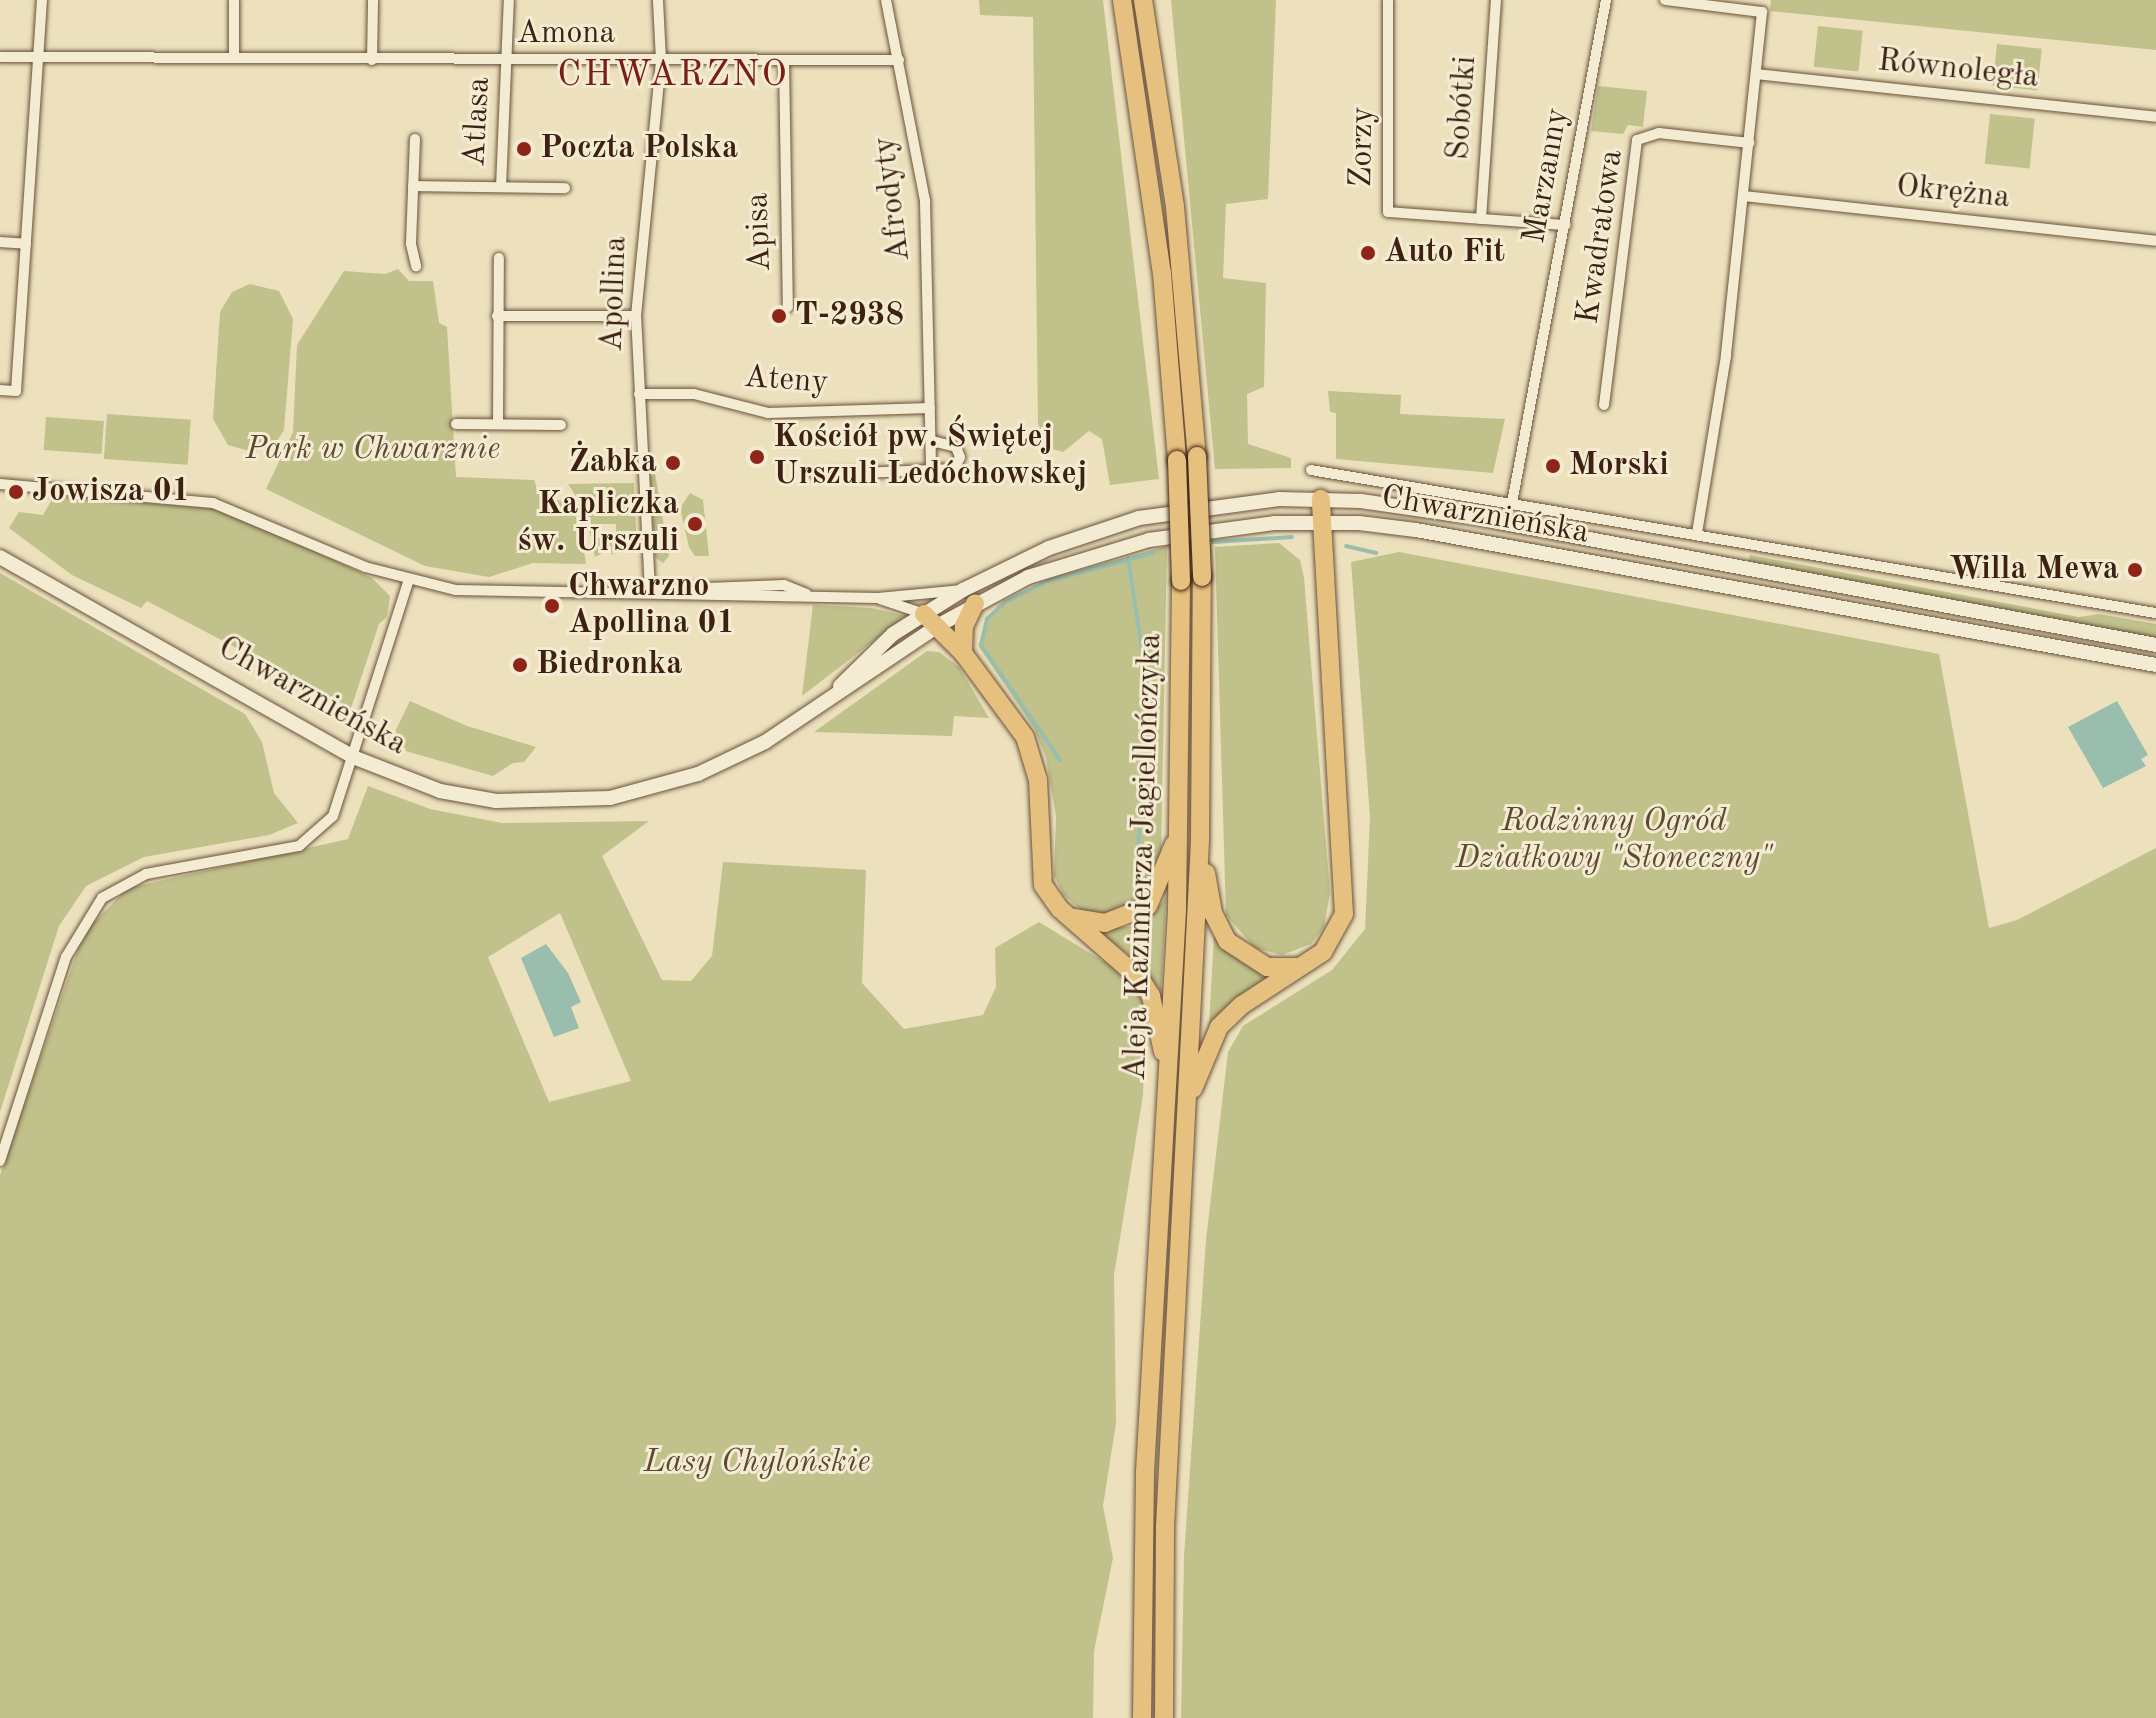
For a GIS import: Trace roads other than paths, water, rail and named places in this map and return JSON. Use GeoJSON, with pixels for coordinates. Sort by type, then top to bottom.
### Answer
{"type":"FeatureCollection","features":[{"type":"Feature","properties":{"kind":"highway","name":"Aleja Kazimierza Jagiellończyka"},"geometry":{"type":"LineString","coordinates":[[1122,0],[1162,273],[1177,460],[1181,581],[1180,826],[1143,1528],[1142,1718]]}},
{"type":"Feature","properties":{"kind":"highway","name":"Aleja Kazimierza Jagiellończyka"},"geometry":{"type":"LineString","coordinates":[[1143,0],[1175,207],[1197,456],[1202,577],[1200,840],[1165,1527],[1164,1718]]}},
{"type":"Feature","properties":{"kind":"highway"},"geometry":{"type":"LineString","coordinates":[[1186,1107],[1219,1027],[1331,943],[1346,903],[1320,522],[1321,499]]}},
{"type":"Feature","properties":{"kind":"highway"},"geometry":{"type":"LineString","coordinates":[[963,653],[969,597]]}},
{"type":"Feature","properties":{"kind":"highway"},"geometry":{"type":"LineString","coordinates":[[932,620],[963,653],[1013,717],[1034,758],[1043,885],[1072,918],[1128,966],[1151,996],[1168,1082]]}},
{"type":"Feature","properties":{"kind":"highway"},"geometry":{"type":"LineString","coordinates":[[1072,918],[1105,923],[1148,906],[1163,881],[1180,826]]}},
{"type":"Feature","properties":{"kind":"highway"},"geometry":{"type":"LineString","coordinates":[[1200,840],[1213,913],[1227,941],[1267,967],[1300,967]]}},
{"type":"Feature","properties":{"kind":"main road","name":"Chwarznieńska"},"geometry":{"type":"LineString","coordinates":[[0,557],[353,757],[410,782],[470,798],[547,802],[610,798],[667,785],[746,753],[835,692],[858,662],[1049,548],[1139,518],[1230,503],[1321,499],[1492,520],[2156,645]]}},
{"type":"Feature","properties":{"kind":"main road","name":"Chwarznieńska"},"geometry":{"type":"LineString","coordinates":[[969,597],[1054,566],[1126,545],[1220,528],[1320,522],[1416,530],[2156,665]]}},
{"type":"Feature","properties":{"kind":"street"},"geometry":{"type":"LineString","coordinates":[[0,390],[16,391],[41,57],[42,0]]}},
{"type":"Feature","properties":{"kind":"street"},"geometry":{"type":"LineString","coordinates":[[234,0],[234,58]]}},
{"type":"Feature","properties":{"kind":"street"},"geometry":{"type":"LineString","coordinates":[[372,60],[373,0]]}},
{"type":"Feature","properties":{"kind":"street","name":"Atlasa"},"geometry":{"type":"LineString","coordinates":[[501,187],[509,0]]}},
{"type":"Feature","properties":{"kind":"street","name":"Apollina"},"geometry":{"type":"LineString","coordinates":[[650,591],[636,316],[661,60],[658,0]]}},
{"type":"Feature","properties":{"kind":"street","name":"Afrodyty"},"geometry":{"type":"LineString","coordinates":[[886,0],[925,201],[931,472]]}},
{"type":"Feature","properties":{"kind":"street","name":"Zorzy"},"geometry":{"type":"LineString","coordinates":[[1388,0],[1388,212],[1566,225]]}},
{"type":"Feature","properties":{"kind":"street","name":"Sobótki"},"geometry":{"type":"LineString","coordinates":[[1481,219],[1496,0]]}},
{"type":"Feature","properties":{"kind":"street","name":"Marzanny"},"geometry":{"type":"LineString","coordinates":[[1512,503],[1606,0]]}},
{"type":"Feature","properties":{"kind":"street"},"geometry":{"type":"LineString","coordinates":[[1665,0],[1762,12],[1726,356],[1697,533]]}},
{"type":"Feature","properties":{"kind":"street","name":"Amona"},"geometry":{"type":"LineString","coordinates":[[0,57],[899,60]]}},
{"type":"Feature","properties":{"kind":"street","name":"Apisa"},"geometry":{"type":"LineString","coordinates":[[784,60],[788,307]]}},
{"type":"Feature","properties":{"kind":"street","name":"Równoległa"},"geometry":{"type":"LineString","coordinates":[[1756,74],[2156,117]]}},
{"type":"Feature","properties":{"kind":"street","name":"Kwadratowa"},"geometry":{"type":"LineString","coordinates":[[1604,405],[1637,140],[1659,133],[1749,143]]}},
{"type":"Feature","properties":{"kind":"street","name":"Atlasa"},"geometry":{"type":"LineString","coordinates":[[415,139],[411,244],[416,266]]}},
{"type":"Feature","properties":{"kind":"street","name":"Atlasa"},"geometry":{"type":"LineString","coordinates":[[413,186],[565,188]]}},
{"type":"Feature","properties":{"kind":"street","name":"Okrężna"},"geometry":{"type":"LineString","coordinates":[[1744,196],[2156,241]]}},
{"type":"Feature","properties":{"kind":"street"},"geometry":{"type":"LineString","coordinates":[[0,242],[26,244]]}},
{"type":"Feature","properties":{"kind":"street"},"geometry":{"type":"LineString","coordinates":[[498,424],[499,258]]}},
{"type":"Feature","properties":{"kind":"street"},"geometry":{"type":"LineString","coordinates":[[497,316],[636,316]]}},
{"type":"Feature","properties":{"kind":"street","name":"Ateny"},"geometry":{"type":"LineString","coordinates":[[639,394],[694,394],[768,413],[930,408]]}},
{"type":"Feature","properties":{"kind":"street"},"geometry":{"type":"LineString","coordinates":[[456,424],[561,425]]}},
{"type":"Feature","properties":{"kind":"street"},"geometry":{"type":"LineString","coordinates":[[816,475],[952,470],[960,457],[950,442],[932,441]]}},
{"type":"Feature","properties":{"kind":"street","name":"Chwarznieńska"},"geometry":{"type":"LineString","coordinates":[[1311,470],[2156,613]]}},
{"type":"Feature","properties":{"kind":"street","name":"Chwarznieńska"},"geometry":{"type":"LineString","coordinates":[[0,484],[224,506],[408,582],[492,594],[650,591],[878,598],[969,597]]}},
{"type":"Feature","properties":{"kind":"street"},"geometry":{"type":"LineString","coordinates":[[0,1161],[66,957],[102,898],[146,874],[310,840],[333,816],[408,582]]}},
{"type":"Feature","properties":{"kind":"street","name":"Chwarznieńska"},"geometry":{"type":"LineString","coordinates":[[878,598],[932,620]]}},
{"type":"Feature","properties":{"kind":"waterway"},"geometry":{"type":"LineString","coordinates":[[1213,542],[1292,537]]}},
{"type":"Feature","properties":{"kind":"waterway"},"geometry":{"type":"LineString","coordinates":[[1346,546],[1376,553]]}},
{"type":"Feature","properties":{"kind":"waterway"},"geometry":{"type":"LineString","coordinates":[[1060,760],[981,645],[987,619],[1005,602],[1048,581],[1153,553]]}},
{"type":"Feature","properties":{"kind":"waterway"},"geometry":{"type":"LineString","coordinates":[[1128,558],[1150,701],[1134,894]]}},
{"type":"Feature","properties":{"kind":"place","name":"Poczta Polska"},"geometry":{"type":"Point","coordinates":[524,149]}},
{"type":"Feature","properties":{"kind":"place","name":"Auto Fit"},"geometry":{"type":"Point","coordinates":[1368,253]}},
{"type":"Feature","properties":{"kind":"place","name":"T-2938"},"geometry":{"type":"Point","coordinates":[779,316]}},
{"type":"Feature","properties":{"kind":"place","name":"Kościół pw. Świętej Urszuli Ledóchowskej"},"geometry":{"type":"Point","coordinates":[757,457]}},
{"type":"Feature","properties":{"kind":"place","name":"Żabka"},"geometry":{"type":"Point","coordinates":[673,463]}},
{"type":"Feature","properties":{"kind":"place","name":"Morski"},"geometry":{"type":"Point","coordinates":[1553,466]}},
{"type":"Feature","properties":{"kind":"place","name":"Jowisza 01"},"geometry":{"type":"Point","coordinates":[16,492]}},
{"type":"Feature","properties":{"kind":"place","name":"Kapliczka św. Urszuli"},"geometry":{"type":"Point","coordinates":[695,524]}},
{"type":"Feature","properties":{"kind":"place","name":"Willa Mewa"},"geometry":{"type":"Point","coordinates":[2135,570]}},
{"type":"Feature","properties":{"kind":"place","name":"Chwarzno Apollina 01"},"geometry":{"type":"Point","coordinates":[552,606]}},
{"type":"Feature","properties":{"kind":"place","name":"Biedronka"},"geometry":{"type":"Point","coordinates":[520,665]}},
{"type":"Feature","properties":{"kind":"district","name":"CHWARZNO"},"geometry":{"type":"Point","coordinates":[673,77]}},
{"type":"Feature","properties":{"kind":"park label","name":"Park w Chwarznie"},"geometry":{"type":"Point","coordinates":[373,450]}},
{"type":"Feature","properties":{"kind":"park label","name":"Rodzinny Ogród Działkowy \"Słoneczny\""},"geometry":{"type":"Point","coordinates":[1614,842]}},
{"type":"Feature","properties":{"kind":"park label","name":"Lasy Chylońskie"},"geometry":{"type":"Point","coordinates":[757,1463]}}]}
